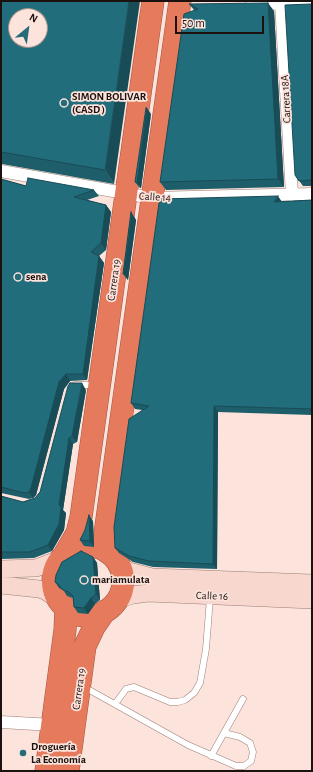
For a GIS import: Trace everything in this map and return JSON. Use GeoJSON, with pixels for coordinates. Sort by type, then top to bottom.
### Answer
{"type":"FeatureCollection","features":[{"type":"Feature","properties":{"kind":"highway","name":"Carrera 19"},"geometry":{"type":"LineString","coordinates":[[62,557],[71,546],[77,533],[81,517],[153,1]]}},
{"type":"Feature","properties":{"kind":"highway"},"geometry":{"type":"LineString","coordinates":[[112,558],[95,547],[76,548],[62,557],[54,570],[52,582],[62,604],[76,614],[94,616],[110,607],[118,599],[122,587],[122,575],[112,558],[105,533],[152,198],[184,4]]}},
{"type":"Feature","properties":{"kind":"highway","name":"Carrera 19"},"geometry":{"type":"LineString","coordinates":[[46,771],[65,630],[62,604]]}},
{"type":"Feature","properties":{"kind":"highway","name":"Carrera 19"},"geometry":{"type":"LineString","coordinates":[[68,771],[85,646],[94,627],[110,607]]}},
{"type":"Feature","properties":{"kind":"main road"},"geometry":{"type":"LineString","coordinates":[[1,569],[36,568],[62,557]]}},
{"type":"Feature","properties":{"kind":"main road","name":"Calle 16"},"geometry":{"type":"LineString","coordinates":[[112,558],[130,571],[152,577],[312,583]]}},
{"type":"Feature","properties":{"kind":"main road"},"geometry":{"type":"LineString","coordinates":[[1,585],[39,589],[45,591],[62,604]]}},
{"type":"Feature","properties":{"kind":"main road","name":"Calle 16"},"geometry":{"type":"LineString","coordinates":[[110,607],[133,594],[312,600]]}},
{"type":"Feature","properties":{"kind":"street","name":"Carrera 18A"},"geometry":{"type":"LineString","coordinates":[[281,3],[292,195]]}},
{"type":"Feature","properties":{"kind":"street"},"geometry":{"type":"LineString","coordinates":[[242,4],[312,3]]}},
{"type":"Feature","properties":{"kind":"street","name":"Calle 14"},"geometry":{"type":"LineString","coordinates":[[1,172],[152,198],[312,194]]}},
{"type":"Feature","properties":{"kind":"street"},"geometry":{"type":"LineString","coordinates":[[1,722],[52,725]]}},
{"type":"Feature","properties":{"kind":"lane"},"geometry":{"type":"LineString","coordinates":[[68,390],[72,385],[99,385]]}},
{"type":"Feature","properties":{"kind":"lane"},"geometry":{"type":"LineString","coordinates":[[115,704],[126,689],[134,687],[170,702],[185,700],[194,693],[200,683],[206,649],[210,596]]}},
{"type":"Feature","properties":{"kind":"lane"},"geometry":{"type":"LineString","coordinates":[[79,684],[188,745],[236,766],[244,766],[250,761],[253,752],[250,743],[240,737],[224,733]]}},
{"type":"Feature","properties":{"kind":"lane"},"geometry":{"type":"LineString","coordinates":[[211,756],[243,699]]}},
{"type":"Feature","properties":{"kind":"building","name":"SIMON BOLIVAR (CASD )"},"geometry":{"type":"Polygon","coordinates":[[[1,1],[129,1],[105,170],[1,152],[1,1]]]}},
{"type":"Feature","properties":{"kind":"building"},"geometry":{"type":"Polygon","coordinates":[[[268,3],[278,179],[160,182],[184,14],[198,9],[189,4],[268,3]]]}},
{"type":"Feature","properties":{"kind":"building"},"geometry":{"type":"Polygon","coordinates":[[[312,3],[312,180],[299,181],[295,175],[285,5],[312,3]]]}},
{"type":"Feature","properties":{"kind":"building"},"geometry":{"type":"Polygon","coordinates":[[[147,108],[137,183],[135,182],[147,108]]]}},
{"type":"Feature","properties":{"kind":"building"},"geometry":{"type":"Polygon","coordinates":[[[28,178],[94,190],[74,197],[106,205],[101,243],[91,252],[99,256],[83,374],[66,374],[59,382],[31,488],[29,492],[24,493],[1,487],[1,179],[26,186],[28,178]]]}},
{"type":"Feature","properties":{"kind":"building"},"geometry":{"type":"Polygon","coordinates":[[[278,196],[274,202],[312,200],[312,409],[214,406],[213,564],[149,561],[129,556],[115,548],[114,527],[129,419],[149,406],[131,403],[159,203],[162,201],[160,199],[278,196]]]}},
{"type":"Feature","properties":{"kind":"building"},"geometry":{"type":"Polygon","coordinates":[[[131,212],[132,215],[123,274],[131,212]]]}},
{"type":"Feature","properties":{"kind":"building"},"geometry":{"type":"Polygon","coordinates":[[[70,383],[82,383],[72,436],[69,438],[59,505],[61,507],[59,524],[48,545],[30,552],[1,552],[1,496],[23,502],[35,498],[40,492],[70,383]]]}},
{"type":"Feature","properties":{"kind":"building"},"geometry":{"type":"Polygon","coordinates":[[[89,515],[90,541],[80,540],[85,530],[89,515]]]}},
{"type":"Feature","properties":{"kind":"building"},"geometry":{"type":"Polygon","coordinates":[[[81,551],[93,557],[96,594],[84,608],[74,607],[73,596],[69,592],[63,590],[55,582],[56,575],[62,562],[81,551]]]}},
{"type":"Feature","properties":{"kind":"place","name":"SIMON BOLIVAR (CASD )"},"geometry":{"type":"Point","coordinates":[64,103]}},
{"type":"Feature","properties":{"kind":"place","name":"sena"},"geometry":{"type":"Point","coordinates":[18,277]}},
{"type":"Feature","properties":{"kind":"place","name":"mariamulata"},"geometry":{"type":"Point","coordinates":[84,580]}},
{"type":"Feature","properties":{"kind":"place","name":"Droguería La Economía"},"geometry":{"type":"Point","coordinates":[23,753]}}]}
